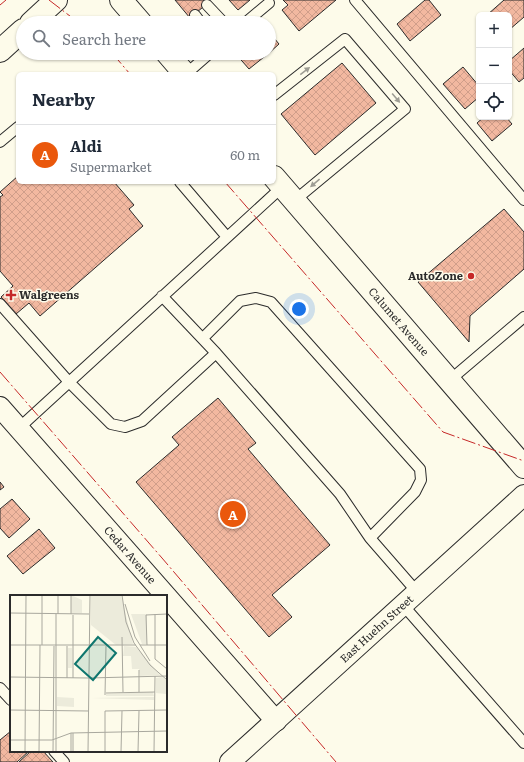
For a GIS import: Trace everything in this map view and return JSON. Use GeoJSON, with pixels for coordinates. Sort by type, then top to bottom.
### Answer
{"type":"FeatureCollection","features":[{"type":"Feature","properties":{"kind":"main road"},"geometry":{"type":"LineString","coordinates":[[39,16],[56,0]]}},
{"type":"Feature","properties":{"kind":"main road"},"geometry":{"type":"LineString","coordinates":[[121,0],[135,16]]}},
{"type":"Feature","properties":{"kind":"main road"},"geometry":{"type":"LineString","coordinates":[[0,51],[16,36]]}},
{"type":"Feature","properties":{"kind":"main road"},"geometry":{"type":"LineString","coordinates":[[173,60],[183,72]]}},
{"type":"Feature","properties":{"kind":"main road","name":"Calumet Avenue"},"geometry":{"type":"LineString","coordinates":[[283,188],[524,467]]}},
{"type":"Feature","properties":{"kind":"street","name":"Cedar Avenue"},"geometry":{"type":"LineString","coordinates":[[0,407],[165,595]]}},
{"type":"Feature","properties":{"kind":"street","name":"East Huehn Street"},"geometry":{"type":"LineString","coordinates":[[230,762],[524,496]]}},
{"type":"Feature","properties":{"kind":"street","name":"Cedar Avenue"},"geometry":{"type":"LineString","coordinates":[[167,597],[276,721]]}},
{"type":"Feature","properties":{"kind":"lane"},"geometry":{"type":"LineString","coordinates":[[355,0],[524,200]]}},
{"type":"Feature","properties":{"kind":"lane"},"geometry":{"type":"LineString","coordinates":[[254,16],[270,3]]}},
{"type":"Feature","properties":{"kind":"lane"},"geometry":{"type":"LineString","coordinates":[[207,5],[217,16]]}},
{"type":"Feature","properties":{"kind":"lane"},"geometry":{"type":"LineString","coordinates":[[19,428],[162,296],[283,188],[405,109],[345,39],[276,93]]}},
{"type":"Feature","properties":{"kind":"lane"},"geometry":{"type":"LineString","coordinates":[[187,72],[202,60]]}},
{"type":"Feature","properties":{"kind":"lane"},"geometry":{"type":"LineString","coordinates":[[0,142],[16,129]]}},
{"type":"Feature","properties":{"kind":"lane"},"geometry":{"type":"LineString","coordinates":[[182,184],[227,237]]}},
{"type":"Feature","properties":{"kind":"lane"},"geometry":{"type":"LineString","coordinates":[[162,296],[203,338],[340,494],[370,538],[417,592]]}},
{"type":"Feature","properties":{"kind":"lane"},"geometry":{"type":"LineString","coordinates":[[203,338],[240,301],[256,298],[271,302],[420,469],[421,480],[415,492],[370,538]]}},
{"type":"Feature","properties":{"kind":"lane"},"geometry":{"type":"LineString","coordinates":[[0,304],[69,382],[111,424],[125,427],[142,420],[216,353]]}},
{"type":"Feature","properties":{"kind":"lane"},"geometry":{"type":"LineString","coordinates":[[450,380],[524,317]]}},
{"type":"Feature","properties":{"kind":"lane"},"geometry":{"type":"LineString","coordinates":[[403,605],[524,743]]}},
{"type":"Feature","properties":{"kind":"lane"},"geometry":{"type":"LineString","coordinates":[[0,688],[10,699]]}},
{"type":"Feature","properties":{"kind":"lane"},"geometry":{"type":"LineString","coordinates":[[55,752],[64,762]]}},
{"type":"Feature","properties":{"kind":"building"},"geometry":{"type":"Polygon","coordinates":[[[175,0],[207,0],[209,2],[192,16],[188,16],[175,0]]]}},
{"type":"Feature","properties":{"kind":"building"},"geometry":{"type":"Polygon","coordinates":[[[229,0],[250,0],[238,10],[229,0]]]}},
{"type":"Feature","properties":{"kind":"building"},"geometry":{"type":"Polygon","coordinates":[[[283,0],[336,0],[299,31],[282,10],[288,5],[283,0]]]}},
{"type":"Feature","properties":{"kind":"building"},"geometry":{"type":"Polygon","coordinates":[[[425,0],[429,0],[441,15],[410,41],[397,24],[425,0]]]}},
{"type":"Feature","properties":{"kind":"building"},"geometry":{"type":"Polygon","coordinates":[[[504,0],[524,0],[524,17],[512,27],[512,12],[490,12],[504,0]]]}},
{"type":"Feature","properties":{"kind":"building"},"geometry":{"type":"Polygon","coordinates":[[[524,48],[524,78],[519,82],[512,74],[512,58],[524,48]]]}},
{"type":"Feature","properties":{"kind":"building"},"geometry":{"type":"Polygon","coordinates":[[[241,60],[260,60],[249,69],[241,60]]]}},
{"type":"Feature","properties":{"kind":"building"},"geometry":{"type":"Polygon","coordinates":[[[342,63],[376,103],[315,155],[281,114],[342,63]]]}},
{"type":"Feature","properties":{"kind":"building"},"geometry":{"type":"Polygon","coordinates":[[[463,67],[476,82],[476,100],[465,109],[443,84],[463,67]]]}},
{"type":"Feature","properties":{"kind":"building"},"geometry":{"type":"Polygon","coordinates":[[[480,120],[509,120],[512,124],[492,141],[477,123],[480,120]]]}},
{"type":"Feature","properties":{"kind":"building","name":"Walgreens"},"geometry":{"type":"Polygon","coordinates":[[[16,178],[16,184],[116,184],[134,205],[129,209],[143,226],[40,316],[29,303],[16,314],[1,297],[13,286],[0,271],[0,197],[3,195],[0,192],[16,178]]]}},
{"type":"Feature","properties":{"kind":"building","name":"AutoZone"},"geometry":{"type":"Polygon","coordinates":[[[504,209],[524,232],[524,269],[470,316],[469,342],[418,282],[504,209]]]}},
{"type":"Feature","properties":{"kind":"building"},"geometry":{"type":"Polygon","coordinates":[[[218,398],[256,443],[248,449],[330,545],[272,595],[292,617],[269,637],[136,482],[179,445],[172,437],[218,398]]]}},
{"type":"Feature","properties":{"kind":"building"},"geometry":{"type":"Polygon","coordinates":[[[0,482],[4,487],[0,490],[0,482]]]}},
{"type":"Feature","properties":{"kind":"building"},"geometry":{"type":"Polygon","coordinates":[[[12,499],[30,519],[9,538],[0,528],[0,509],[12,499]]]}},
{"type":"Feature","properties":{"kind":"building"},"geometry":{"type":"Polygon","coordinates":[[[39,529],[55,548],[23,574],[7,556],[39,529]]]}},
{"type":"Feature","properties":{"kind":"building"},"geometry":{"type":"Polygon","coordinates":[[[10,732],[10,752],[28,752],[17,762],[0,762],[0,740],[10,732]]]}},
{"type":"Feature","properties":{"kind":"building"},"geometry":{"type":"Polygon","coordinates":[[[30,752],[44,752],[53,762],[19,762],[30,752]]]}},
{"type":"Feature","properties":{"kind":"power"},"geometry":{"type":"LineString","coordinates":[[0,5],[6,0]]}},
{"type":"Feature","properties":{"kind":"power"},"geometry":{"type":"LineString","coordinates":[[49,0],[70,16]]}},
{"type":"Feature","properties":{"kind":"power"},"geometry":{"type":"LineString","coordinates":[[118,60],[128,72]]}},
{"type":"Feature","properties":{"kind":"power"},"geometry":{"type":"LineString","coordinates":[[227,184],[443,432],[524,461]]}},
{"type":"Feature","properties":{"kind":"power"},"geometry":{"type":"LineString","coordinates":[[0,372],[162,558],[336,762]]}},
{"type":"Feature","properties":{"kind":"place","name":"AutoZone"},"geometry":{"type":"Point","coordinates":[471,276]}},
{"type":"Feature","properties":{"kind":"place","name":"Walgreens"},"geometry":{"type":"Point","coordinates":[11,295]}},
{"type":"Feature","properties":{"kind":"place","name":"Aldi"},"geometry":{"type":"Point","coordinates":[233,514]}}]}
